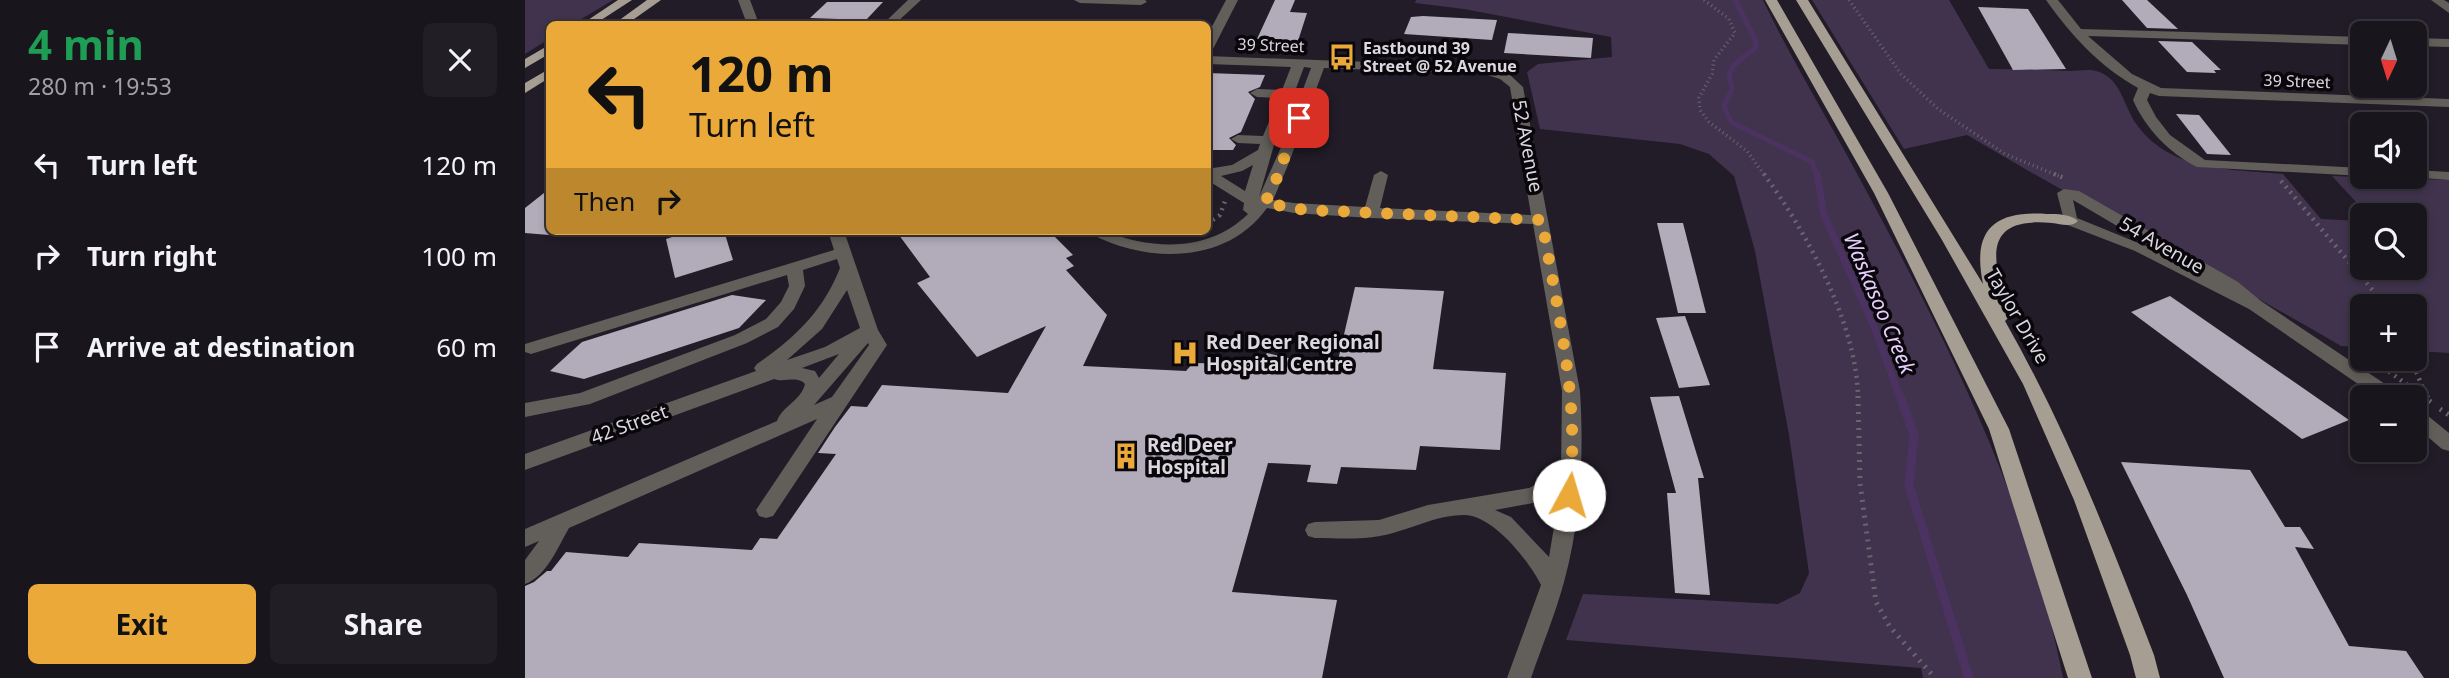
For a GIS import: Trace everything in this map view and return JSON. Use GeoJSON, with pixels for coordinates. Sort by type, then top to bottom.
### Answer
{"type":"FeatureCollection","features":[{"type":"Feature","properties":{"kind":"main road"},"geometry":{"type":"LineString","coordinates":[[593,21],[626,0]]}},
{"type":"Feature","properties":{"kind":"main road"},"geometry":{"type":"LineString","coordinates":[[624,21],[656,0]]}},
{"type":"Feature","properties":{"kind":"main road"},"geometry":{"type":"LineString","coordinates":[[1771,0],[1881,194],[1999,429],[2081,678]]}},
{"type":"Feature","properties":{"kind":"main road","name":"Taylor Drive"},"geometry":{"type":"LineString","coordinates":[[1802,0],[1950,240],[2032,384],[2084,500],[2142,655],[2148,678]]}},
{"type":"Feature","properties":{"kind":"main road"},"geometry":{"type":"LineString","coordinates":[[525,64],[546,51]]}},
{"type":"Feature","properties":{"kind":"main road"},"geometry":{"type":"LineString","coordinates":[[525,89],[546,75]]}},
{"type":"Feature","properties":{"kind":"main road"},"geometry":{"type":"LineString","coordinates":[[2002,331],[1987,253],[1994,232],[2003,224],[2020,219],[2070,221]]}},
{"type":"Feature","properties":{"kind":"street"},"geometry":{"type":"LineString","coordinates":[[744,0],[752,21]]}},
{"type":"Feature","properties":{"kind":"street"},"geometry":{"type":"LineString","coordinates":[[892,21],[915,0]]}},
{"type":"Feature","properties":{"kind":"street"},"geometry":{"type":"LineString","coordinates":[[1080,0],[1141,2]]}},
{"type":"Feature","properties":{"kind":"street"},"geometry":{"type":"LineString","coordinates":[[1211,41],[1232,0]]}},
{"type":"Feature","properties":{"kind":"street"},"geometry":{"type":"LineString","coordinates":[[2052,0],[2075,32],[2145,88],[2140,100],[2141,105],[2181,155],[2211,166],[2350,172]]}},
{"type":"Feature","properties":{"kind":"street"},"geometry":{"type":"LineString","coordinates":[[2437,0],[2449,9]]}},
{"type":"Feature","properties":{"kind":"street"},"geometry":{"type":"LineString","coordinates":[[2075,32],[2350,41]]}},
{"type":"Feature","properties":{"kind":"street"},"geometry":{"type":"LineString","coordinates":[[2427,42],[2449,43]]}},
{"type":"Feature","properties":{"kind":"street","name":"39 Street"},"geometry":{"type":"LineString","coordinates":[[1211,60],[1479,69],[1500,74]]}},
{"type":"Feature","properties":{"kind":"street"},"geometry":{"type":"LineString","coordinates":[[1104,235],[1142,247],[1185,249],[1213,244],[1238,233],[1252,220],[1249,201],[1299,63]]}},
{"type":"Feature","properties":{"kind":"street"},"geometry":{"type":"LineString","coordinates":[[1249,201],[1272,191],[1319,64]]}},
{"type":"Feature","properties":{"kind":"street","name":"52 Avenue"},"geometry":{"type":"LineString","coordinates":[[1500,74],[1512,82],[1518,93],[1571,391],[1571,476],[1562,546],[1552,584],[1519,678]]}},
{"type":"Feature","properties":{"kind":"street","name":"39 Street"},"geometry":{"type":"LineString","coordinates":[[2145,88],[2169,94],[2449,103]]}},
{"type":"Feature","properties":{"kind":"street"},"geometry":{"type":"LineString","coordinates":[[1257,93],[1307,95]]}},
{"type":"Feature","properties":{"kind":"street"},"geometry":{"type":"LineString","coordinates":[[1238,139],[1267,146]]}},
{"type":"Feature","properties":{"kind":"street"},"geometry":{"type":"LineString","coordinates":[[1211,173],[1237,168],[1267,146],[1290,141]]}},
{"type":"Feature","properties":{"kind":"street"},"geometry":{"type":"LineString","coordinates":[[1371,213],[1381,175]]}},
{"type":"Feature","properties":{"kind":"street"},"geometry":{"type":"LineString","coordinates":[[2427,175],[2449,176]]}},
{"type":"Feature","properties":{"kind":"street"},"geometry":{"type":"LineString","coordinates":[[1211,176],[1249,201],[1306,210],[1542,220]]}},
{"type":"Feature","properties":{"kind":"street","name":"54 Avenue"},"geometry":{"type":"LineString","coordinates":[[2255,305],[2141,248],[2070,221],[2065,192],[2083,199],[2232,286],[2255,305],[2372,385]]}},
{"type":"Feature","properties":{"kind":"street"},"geometry":{"type":"LineString","coordinates":[[766,510],[878,345],[869,330],[838,235]]}},
{"type":"Feature","properties":{"kind":"street"},"geometry":{"type":"LineString","coordinates":[[531,348],[794,266],[847,259]]}},
{"type":"Feature","properties":{"kind":"street","name":"42 Street"},"geometry":{"type":"LineString","coordinates":[[733,387],[789,351],[813,331],[829,310],[847,259]]}},
{"type":"Feature","properties":{"kind":"street"},"geometry":{"type":"LineString","coordinates":[[525,410],[583,399],[741,339],[772,323],[788,305],[797,286],[794,266]]}},
{"type":"Feature","properties":{"kind":"street"},"geometry":{"type":"LineString","coordinates":[[772,432],[811,397],[869,330]]}},
{"type":"Feature","properties":{"kind":"street","name":"42 Street"},"geometry":{"type":"LineString","coordinates":[[525,462],[831,351],[869,330]]}},
{"type":"Feature","properties":{"kind":"street"},"geometry":{"type":"LineString","coordinates":[[733,387],[787,374],[804,374],[812,380],[811,397]]}},
{"type":"Feature","properties":{"kind":"street"},"geometry":{"type":"LineString","coordinates":[[525,538],[839,402]]}},
{"type":"Feature","properties":{"kind":"street"},"geometry":{"type":"LineString","coordinates":[[2427,424],[2445,437]]}},
{"type":"Feature","properties":{"kind":"street"},"geometry":{"type":"LineString","coordinates":[[1315,530],[1379,528],[1429,513],[1533,495],[1571,476]]}},
{"type":"Feature","properties":{"kind":"street"},"geometry":{"type":"LineString","coordinates":[[1469,507],[1504,523],[1538,558],[1552,584]]}},
{"type":"Feature","properties":{"kind":"street"},"geometry":{"type":"LineString","coordinates":[[525,575],[541,557],[561,523]]}},
{"type":"Feature","properties":{"kind":"path"},"geometry":{"type":"LineString","coordinates":[[1704,0],[1729,19],[1735,33],[1715,57],[1712,74],[1699,98],[1700,110],[1709,122],[1747,151],[1782,199],[1809,243],[1846,330],[1857,378],[1860,483],[1876,602],[1890,627],[1935,678]]}},
{"type":"Feature","properties":{"kind":"path"},"geometry":{"type":"LineString","coordinates":[[1849,0],[1895,66],[1912,85],[1958,124],[2017,159]]}},
{"type":"Feature","properties":{"kind":"path"},"geometry":{"type":"LineString","coordinates":[[2270,169],[2376,294]]}},
{"type":"Feature","properties":{"kind":"path"},"geometry":{"type":"LineString","coordinates":[[1220,192],[1226,197],[1249,201]]}},
{"type":"Feature","properties":{"kind":"path"},"geometry":{"type":"LineString","coordinates":[[1211,221],[1220,215],[1226,197]]}},
{"type":"Feature","properties":{"kind":"path"},"geometry":{"type":"LineString","coordinates":[[2389,371],[2449,415]]}},
{"type":"Feature","properties":{"kind":"path"},"geometry":{"type":"LineString","coordinates":[[2416,371],[2428,399]]}},
{"type":"Feature","properties":{"kind":"shaded area"},"geometry":{"type":"Polygon","coordinates":[[[525,0],[613,0],[578,21],[546,21],[546,41],[525,54],[525,0]]]}},
{"type":"Feature","properties":{"kind":"shaded area"},"geometry":{"type":"Polygon","coordinates":[[[1416,0],[1763,0],[1918,290],[1978,416],[2028,545],[2048,611],[2063,678],[1923,678],[1921,668],[1566,640],[1583,594],[1778,604],[1800,593],[1809,573],[1789,435],[1755,251],[1734,176],[1709,154],[1680,144],[1540,129],[1527,72],[1538,64],[1612,57],[1611,37],[1464,9],[1415,3],[1416,0]]]}},
{"type":"Feature","properties":{"kind":"shaded area"},"geometry":{"type":"Polygon","coordinates":[[[1812,0],[1949,0],[1989,69],[2090,70],[2105,75],[2117,86],[2137,125],[2167,152],[2184,160],[2223,169],[2283,174],[2321,219],[2350,220],[2350,280],[2427,280],[2427,203],[2357,203],[2332,176],[2350,177],[2350,189],[2427,189],[2427,179],[2449,180],[2449,353],[2427,352],[2427,294],[2350,294],[2350,346],[2341,346],[1967,135],[1904,149],[1812,0]]]}},
{"type":"Feature","properties":{"kind":"building"},"geometry":{"type":"Polygon","coordinates":[[[1275,0],[1295,0],[1290,12],[1307,13],[1298,41],[1257,39],[1275,0]]]}},
{"type":"Feature","properties":{"kind":"building"},"geometry":{"type":"Polygon","coordinates":[[[2122,0],[2147,0],[2178,29],[2147,28],[2122,0]]]}},
{"type":"Feature","properties":{"kind":"building"},"geometry":{"type":"Polygon","coordinates":[[[827,2],[883,2],[866,20],[810,18],[827,2]]]}},
{"type":"Feature","properties":{"kind":"building"},"geometry":{"type":"Polygon","coordinates":[[[1978,7],[2028,9],[2066,69],[2013,70],[1978,7]]]}},
{"type":"Feature","properties":{"kind":"building"},"geometry":{"type":"Polygon","coordinates":[[[1411,17],[1497,20],[1492,40],[1404,34],[1411,17]]]}},
{"type":"Feature","properties":{"kind":"building"},"geometry":{"type":"Polygon","coordinates":[[[1508,33],[1593,38],[1591,58],[1504,53],[1508,33]]]}},
{"type":"Feature","properties":{"kind":"building"},"geometry":{"type":"Polygon","coordinates":[[[2158,41],[2192,42],[2221,70],[2214,70],[2216,73],[2187,72],[2158,41]]]}},
{"type":"Feature","properties":{"kind":"building"},"geometry":{"type":"Polygon","coordinates":[[[1211,73],[1265,75],[1260,87],[1248,92],[1255,99],[1241,132],[1229,138],[1236,145],[1233,150],[1211,150],[1211,73]]]}},
{"type":"Feature","properties":{"kind":"building"},"geometry":{"type":"Polygon","coordinates":[[[2176,114],[2199,115],[2231,155],[2207,154],[2176,114]]]}},
{"type":"Feature","properties":{"kind":"building"},"geometry":{"type":"Polygon","coordinates":[[[546,191],[546,235],[525,233],[525,208],[546,191]]]}},
{"type":"Feature","properties":{"kind":"building"},"geometry":{"type":"Polygon","coordinates":[[[1657,223],[1683,223],[1706,313],[1678,313],[1657,223]]]}},
{"type":"Feature","properties":{"kind":"building"},"geometry":{"type":"Polygon","coordinates":[[[678,235],[725,235],[733,260],[675,278],[666,239],[678,235]]]}},
{"type":"Feature","properties":{"kind":"building","name":"Red Deer Hospital"},"geometry":{"type":"Polygon","coordinates":[[[899,235],[1053,235],[1073,255],[1066,258],[1074,266],[1066,270],[1107,315],[1083,366],[1186,371],[1193,363],[1243,364],[1245,359],[1261,361],[1267,353],[1336,369],[1355,287],[1444,291],[1433,369],[1506,373],[1500,450],[1420,446],[1416,470],[1341,467],[1337,484],[1307,482],[1311,465],[1268,463],[1232,592],[1337,600],[1322,678],[525,678],[525,586],[551,571],[566,552],[628,557],[639,543],[752,550],[760,538],[777,539],[836,454],[818,453],[835,427],[851,406],[867,407],[882,385],[1008,393],[1046,326],[977,357],[917,283],[930,277],[899,235]]]}},
{"type":"Feature","properties":{"kind":"building"},"geometry":{"type":"Polygon","coordinates":[[[732,295],[766,300],[739,328],[584,379],[550,371],[582,342],[732,295]]]}},
{"type":"Feature","properties":{"kind":"building"},"geometry":{"type":"Polygon","coordinates":[[[2170,296],[2349,420],[2302,439],[2131,312],[2170,296]]]}},
{"type":"Feature","properties":{"kind":"building"},"geometry":{"type":"Polygon","coordinates":[[[1685,316],[1710,385],[1679,388],[1656,318],[1685,316]]]}},
{"type":"Feature","properties":{"kind":"building"},"geometry":{"type":"Polygon","coordinates":[[[1679,396],[1704,478],[1698,478],[1710,595],[1675,593],[1667,493],[1676,493],[1650,397],[1679,396]]]}},
{"type":"Feature","properties":{"kind":"building"},"geometry":{"type":"Polygon","coordinates":[[[2121,462],[2250,470],[2285,527],[2300,527],[2314,549],[2295,547],[2349,646],[2406,651],[2424,678],[2224,678],[2187,595],[2121,462]]]}},
{"type":"Feature","properties":{"kind":"waterway","name":"Waskasoo Creek"},"geometry":{"type":"LineString","coordinates":[[1735,0],[1755,39],[1756,47],[1734,65],[1729,74],[1732,89],[1724,106],[1731,122],[1812,162],[1817,176]]}},
{"type":"Feature","properties":{"kind":"waterway","name":"Waskasoo Creek"},"geometry":{"type":"LineString","coordinates":[[1817,174],[1824,215],[1875,329],[1900,398]]}},
{"type":"Feature","properties":{"kind":"waterway","name":"Waskasoo Creek"},"geometry":{"type":"LineString","coordinates":[[1900,396],[1914,435],[1909,485],[1969,678]]}},
{"type":"Feature","properties":{"kind":"place","name":"Eastbound 39 Street @ 52 Avenue"},"geometry":{"type":"Point","coordinates":[1342,57]}},
{"type":"Feature","properties":{"kind":"place","name":"Red Deer Regional Hospital Centre"},"geometry":{"type":"Point","coordinates":[1185,353]}},
{"type":"Feature","properties":{"kind":"place","name":"Red Deer Hospital"},"geometry":{"type":"Point","coordinates":[1126,456]}},
{"type":"Feature","properties":{"kind":"route"},"geometry":{"type":"LineString","coordinates":[[1299,118],[1272,191],[1264,203],[1306,210],[1542,220],[1571,391],[1573,457],[1569,495]]}}]}
